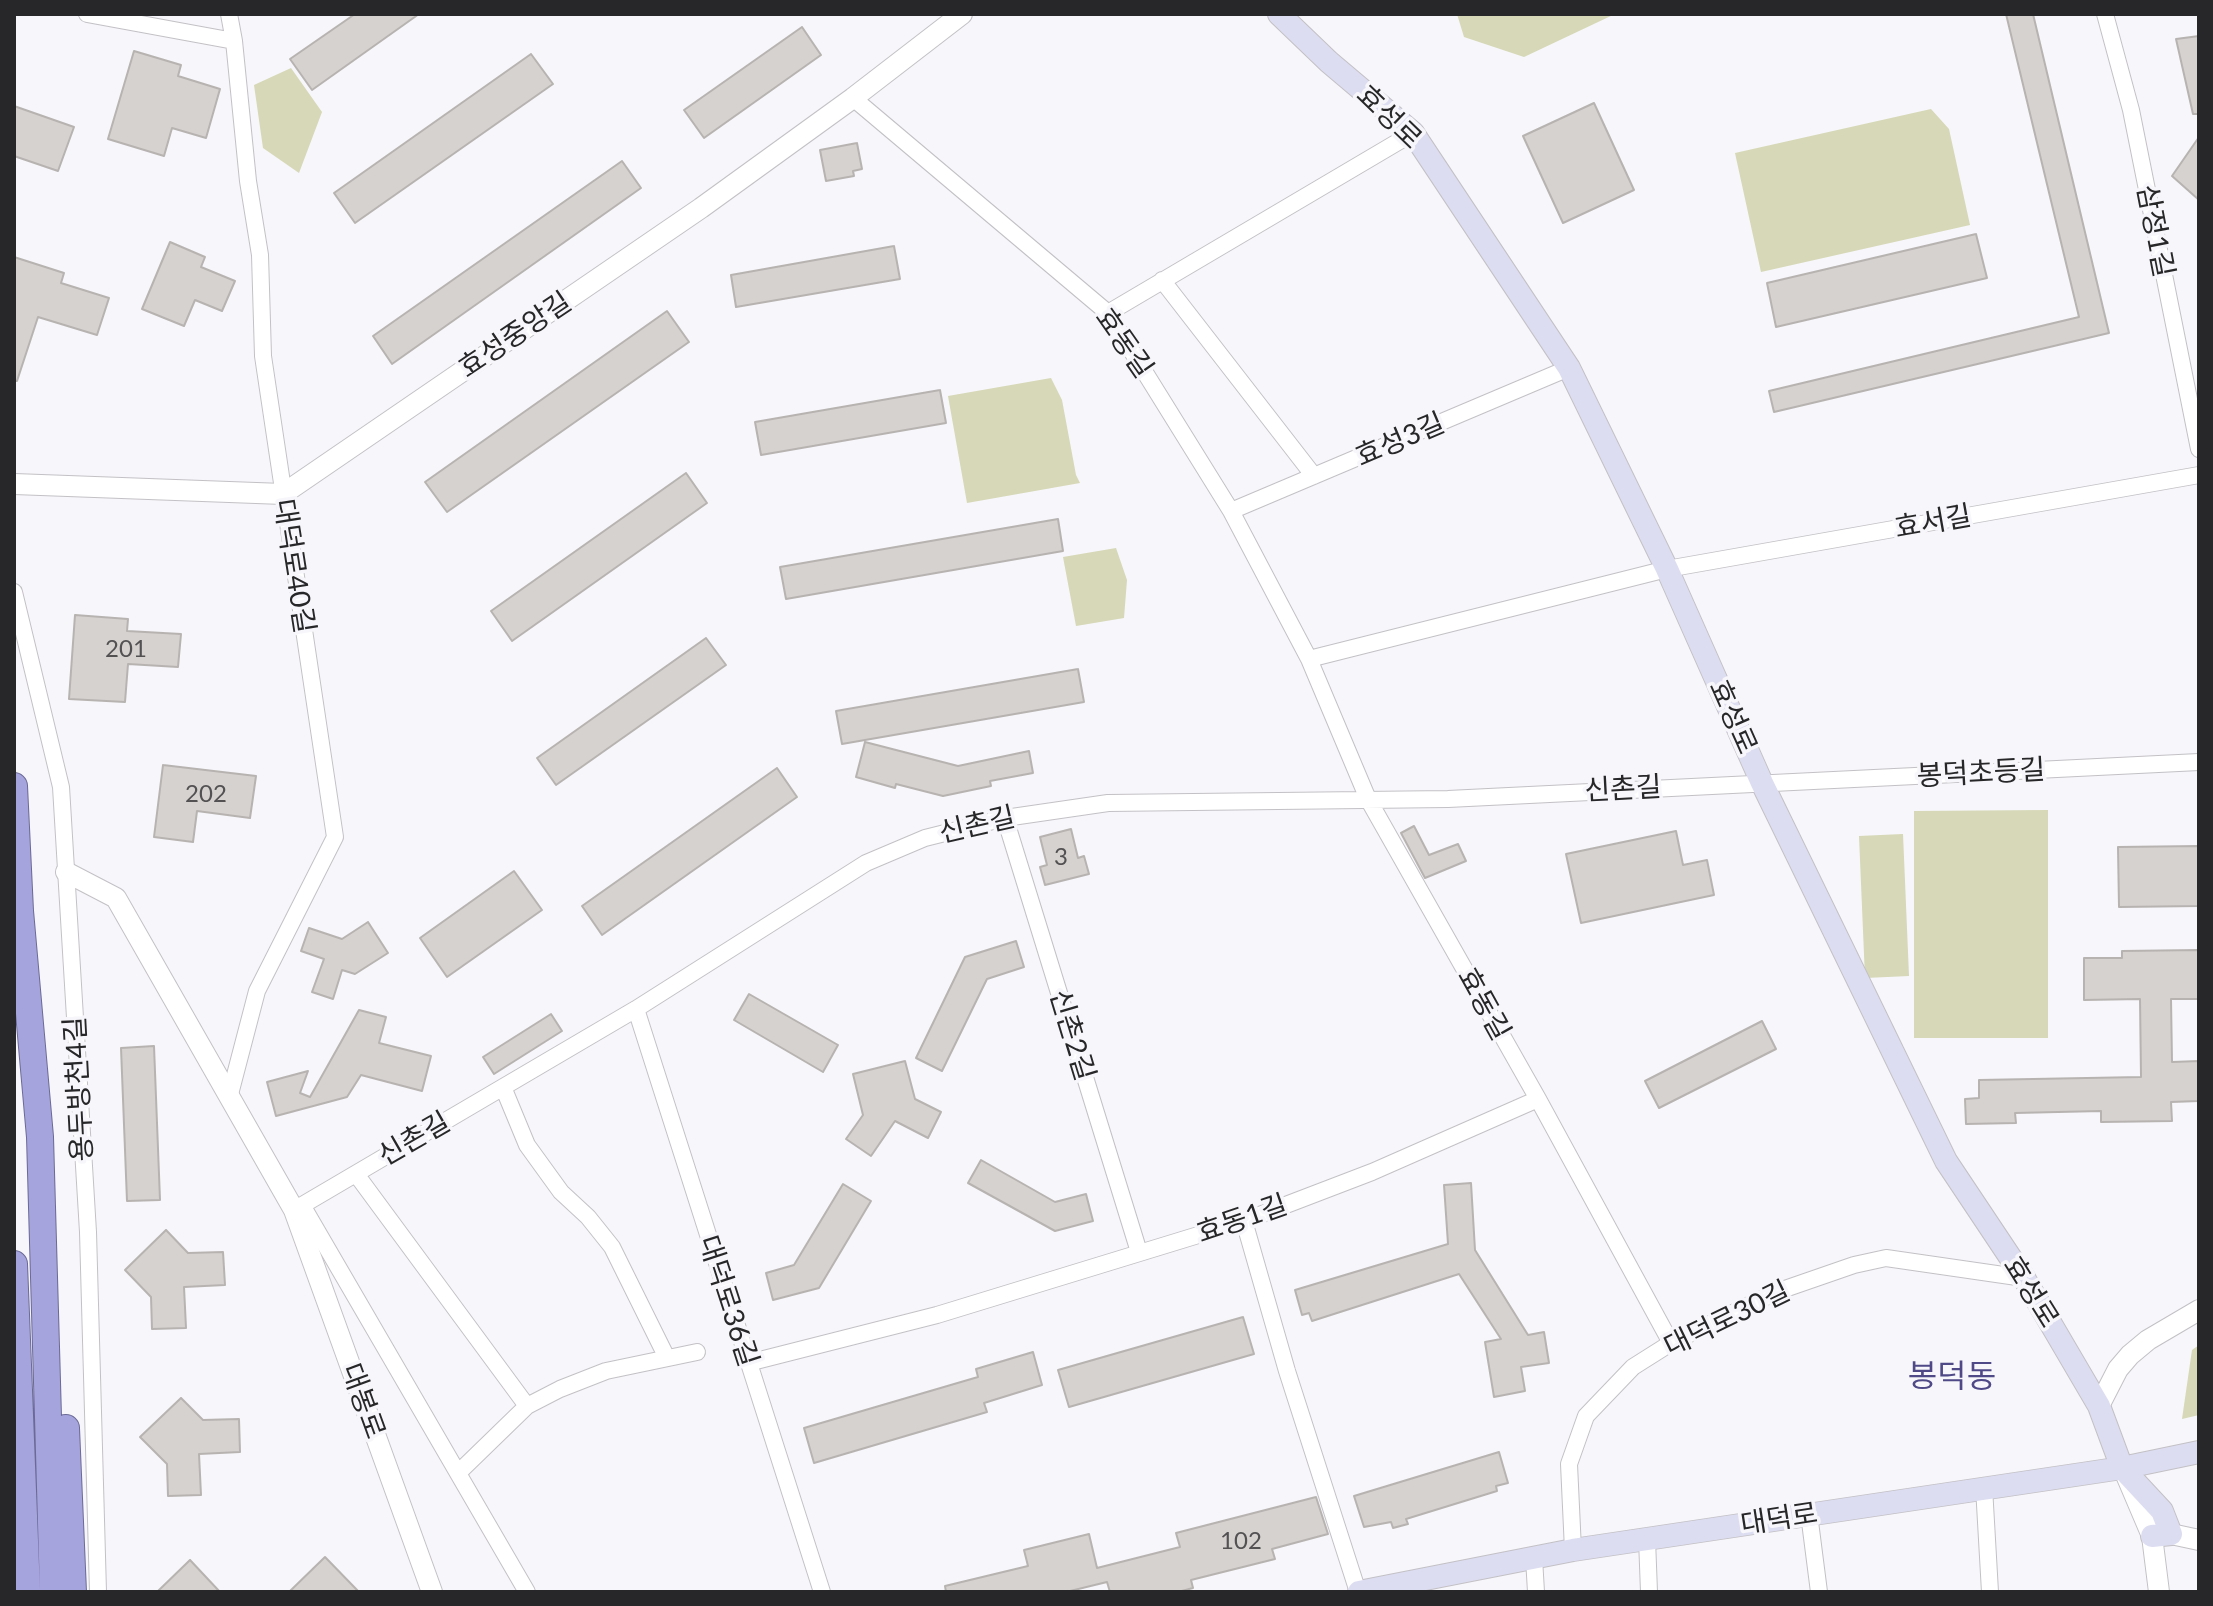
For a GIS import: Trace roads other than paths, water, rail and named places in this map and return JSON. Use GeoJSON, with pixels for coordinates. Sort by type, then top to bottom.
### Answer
{"type":"FeatureCollection","features":[{"type":"Feature","properties":{"kind":"highway"},"geometry":{"type":"LineString","coordinates":[[14,788],[20,911],[40,1137],[53,1592]]}},
{"type":"Feature","properties":{"kind":"highway"},"geometry":{"type":"LineString","coordinates":[[14,788],[45,994],[56,1166],[73,1592]]}},
{"type":"Feature","properties":{"kind":"highway"},"geometry":{"type":"LineString","coordinates":[[14,884],[20,911]]}},
{"type":"Feature","properties":{"kind":"highway"},"geometry":{"type":"LineString","coordinates":[[40,1137],[45,994]]}},
{"type":"Feature","properties":{"kind":"highway"},"geometry":{"type":"LineString","coordinates":[[14,1264],[27,1592]]}},
{"type":"Feature","properties":{"kind":"main road","name":"효성로"},"geometry":{"type":"LineString","coordinates":[[1279,14],[1329,62],[1413,133],[1569,368],[1667,569],[1762,783],[1946,1161],[2024,1278],[2099,1406],[2122,1468]]}},
{"type":"Feature","properties":{"kind":"main road","name":"대덕로"},"geometry":{"type":"LineString","coordinates":[[1358,1592],[1573,1550],[2122,1468],[2199,1452]]}},
{"type":"Feature","properties":{"kind":"main road"},"geometry":{"type":"LineString","coordinates":[[2122,1468],[2162,1511],[2161,1535]]}},
{"type":"Feature","properties":{"kind":"street"},"geometry":{"type":"LineString","coordinates":[[87,14],[234,41]]}},
{"type":"Feature","properties":{"kind":"street","name":"대덕로40길"},"geometry":{"type":"LineString","coordinates":[[229,14],[248,181],[260,255],[263,356],[335,837],[257,991],[229,1098]]}},
{"type":"Feature","properties":{"kind":"street","name":"효성중앙길"},"geometry":{"type":"LineString","coordinates":[[283,494],[701,208],[962,14]]}},
{"type":"Feature","properties":{"kind":"street","name":"삼정1길"},"geometry":{"type":"LineString","coordinates":[[2105,14],[2131,110],[2199,449]]}},
{"type":"Feature","properties":{"kind":"street","name":"효동길"},"geometry":{"type":"LineString","coordinates":[[853,98],[1108,313],[1231,511],[1309,659],[1368,799],[1538,1099],[1671,1343]]}},
{"type":"Feature","properties":{"kind":"street"},"geometry":{"type":"LineString","coordinates":[[1108,313],[1413,133]]}},
{"type":"Feature","properties":{"kind":"street"},"geometry":{"type":"LineString","coordinates":[[1162,280],[1314,476]]}},
{"type":"Feature","properties":{"kind":"street","name":"효성3길"},"geometry":{"type":"LineString","coordinates":[[1231,511],[1569,368]]}},
{"type":"Feature","properties":{"kind":"street","name":"효서길"},"geometry":{"type":"LineString","coordinates":[[1667,569],[2199,475]]}},
{"type":"Feature","properties":{"kind":"street"},"geometry":{"type":"LineString","coordinates":[[14,484],[283,494]]}},
{"type":"Feature","properties":{"kind":"street"},"geometry":{"type":"LineString","coordinates":[[1309,659],[1667,569]]}},
{"type":"Feature","properties":{"kind":"street","name":"용두방천4길"},"geometry":{"type":"LineString","coordinates":[[14,592],[61,787],[89,1258],[98,1592]]}},
{"type":"Feature","properties":{"kind":"street","name":"봉덕초등길"},"geometry":{"type":"LineString","coordinates":[[1762,783],[2199,762]]}},
{"type":"Feature","properties":{"kind":"street","name":"신촌길"},"geometry":{"type":"LineString","coordinates":[[298,1208],[636,1009],[866,863],[925,838],[1005,818],[1108,803],[1448,799],[1762,783]]}},
{"type":"Feature","properties":{"kind":"street","name":"신촌2길"},"geometry":{"type":"LineString","coordinates":[[1005,818],[1139,1252]]}},
{"type":"Feature","properties":{"kind":"street","name":"대봉로"},"geometry":{"type":"LineString","coordinates":[[66,872],[116,898],[229,1098],[298,1208],[432,1592]]}},
{"type":"Feature","properties":{"kind":"street","name":"대덕로36길"},"geometry":{"type":"LineString","coordinates":[[636,1009],[822,1592]]}},
{"type":"Feature","properties":{"kind":"street"},"geometry":{"type":"LineString","coordinates":[[503,1087],[527,1145],[561,1192],[588,1217],[612,1247],[667,1358]]}},
{"type":"Feature","properties":{"kind":"street","name":"효동1길"},"geometry":{"type":"LineString","coordinates":[[748,1363],[937,1315],[1244,1221],[1372,1172],[1538,1099]]}},
{"type":"Feature","properties":{"kind":"street"},"geometry":{"type":"LineString","coordinates":[[356,1174],[527,1406]]}},
{"type":"Feature","properties":{"kind":"street"},"geometry":{"type":"LineString","coordinates":[[298,1208],[527,1592]]}},
{"type":"Feature","properties":{"kind":"street","name":"대덕로"},"geometry":{"type":"LineString","coordinates":[[1244,1221],[1287,1371],[1358,1592]]}},
{"type":"Feature","properties":{"kind":"street","name":"대덕로30길"},"geometry":{"type":"LineString","coordinates":[[1573,1550],[1569,1464],[1586,1416],[1633,1367],[1671,1343],[1776,1292],[1854,1265],[1886,1258],[2024,1278]]}},
{"type":"Feature","properties":{"kind":"street"},"geometry":{"type":"LineString","coordinates":[[2099,1406],[2118,1369],[2130,1355],[2148,1340],[2196,1316]]}},
{"type":"Feature","properties":{"kind":"street"},"geometry":{"type":"LineString","coordinates":[[458,1473],[527,1406],[560,1389],[606,1371],[697,1352]]}},
{"type":"Feature","properties":{"kind":"street"},"geometry":{"type":"LineString","coordinates":[[1984,1487],[1990,1592]]}},
{"type":"Feature","properties":{"kind":"street"},"geometry":{"type":"LineString","coordinates":[[1809,1514],[1819,1592]]}},
{"type":"Feature","properties":{"kind":"street"},"geometry":{"type":"LineString","coordinates":[[2159,1592],[2161,1535],[2199,1540]]}},
{"type":"Feature","properties":{"kind":"street"},"geometry":{"type":"LineString","coordinates":[[1647,1539],[1649,1592]]}},
{"type":"Feature","properties":{"kind":"street"},"geometry":{"type":"LineString","coordinates":[[1534,1558],[1536,1592]]}},
{"type":"Feature","properties":{"kind":"district","name":"봉덕동"},"geometry":{"type":"Point","coordinates":[1952,1377]}}]}
